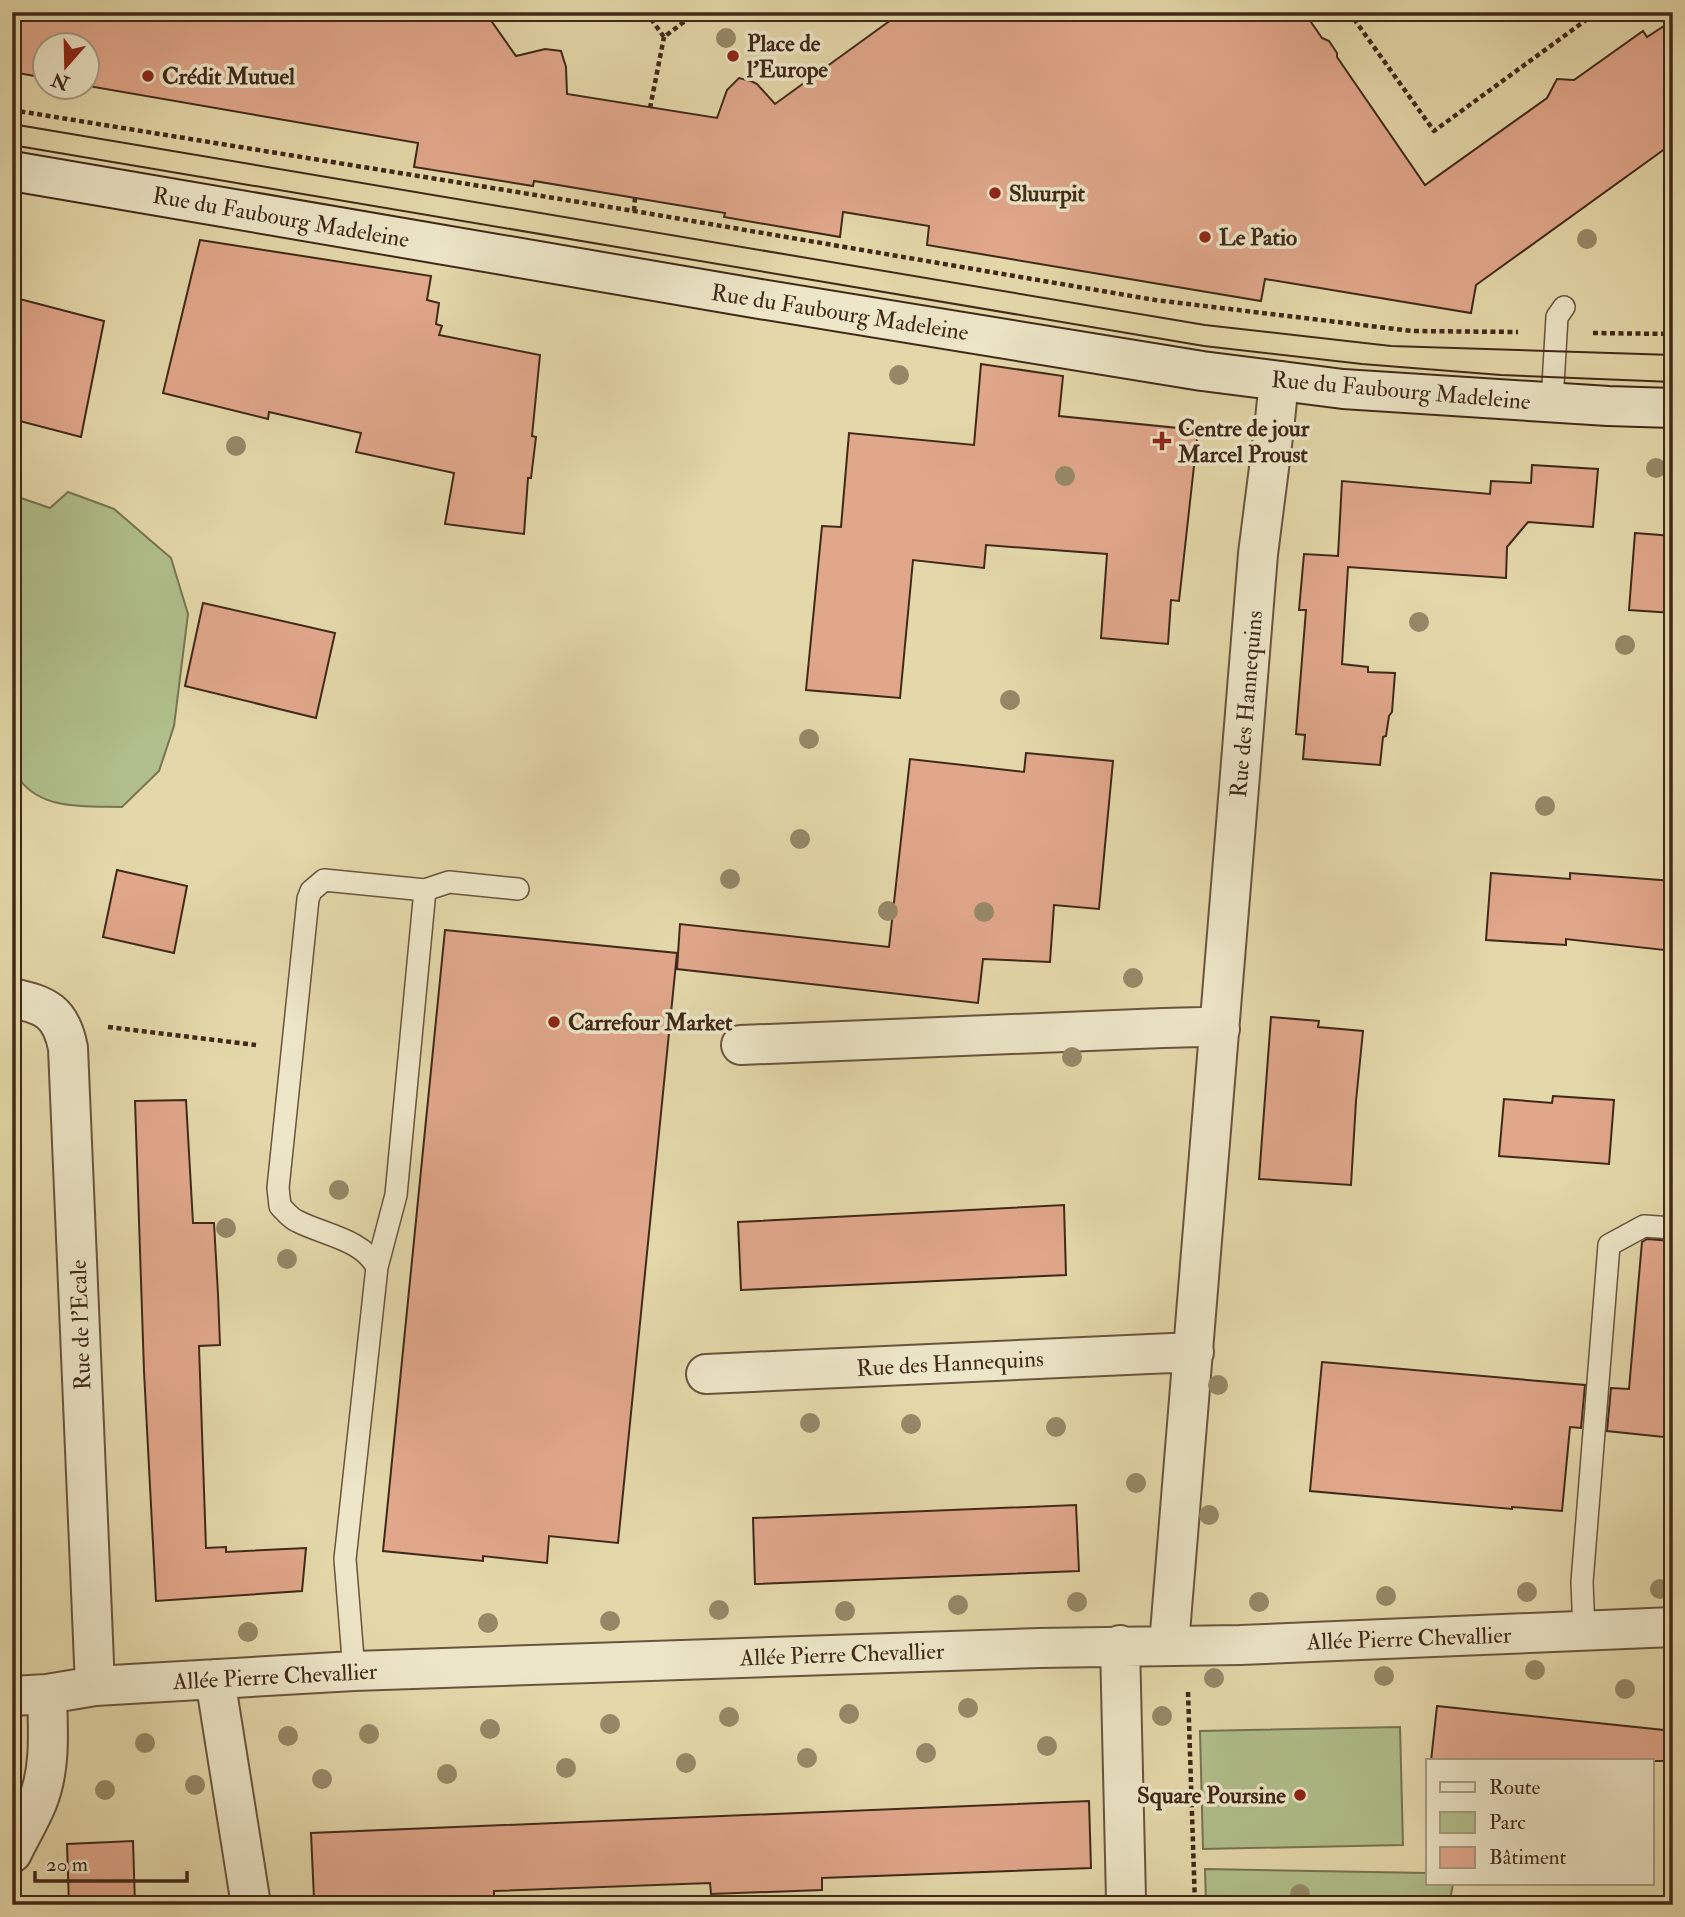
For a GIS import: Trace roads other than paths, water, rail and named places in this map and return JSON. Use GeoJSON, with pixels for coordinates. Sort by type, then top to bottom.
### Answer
{"type":"FeatureCollection","features":[{"type":"Feature","properties":{"kind":"street","name":"Rue du Faubourg Madeleine"},"geometry":{"type":"LineString","coordinates":[[12,171],[768,301],[1189,369],[1343,389],[1608,407],[1673,408]]}},
{"type":"Feature","properties":{"kind":"street","name":"Rue des Hannequins"},"geometry":{"type":"LineString","coordinates":[[1178,1645],[1173,1583],[1258,554],[1279,381]]}},
{"type":"Feature","properties":{"kind":"street","name":"Rue de l'Ecale"},"geometry":{"type":"LineString","coordinates":[[12,998],[37,1003],[55,1015],[61,1023],[68,1048],[95,1686]]}},
{"type":"Feature","properties":{"kind":"street"},"geometry":{"type":"LineString","coordinates":[[741,1045],[1176,1027],[1220,1028]]}},
{"type":"Feature","properties":{"kind":"street","name":"Rue des Hannequins"},"geometry":{"type":"LineString","coordinates":[[706,1374],[1194,1352]]}},
{"type":"Feature","properties":{"kind":"street","name":"Allée Pierre Chevallier"},"geometry":{"type":"LineString","coordinates":[[30,1695],[95,1686],[354,1671],[1673,1627]]}},
{"type":"Feature","properties":{"kind":"street"},"geometry":{"type":"LineString","coordinates":[[1120,1645],[1126,1899],[1123,1905]]}},
{"type":"Feature","properties":{"kind":"street"},"geometry":{"type":"LineString","coordinates":[[215,1679],[251,1905]]}},
{"type":"Feature","properties":{"kind":"street"},"geometry":{"type":"LineString","coordinates":[[12,1853],[37,1802],[46,1769],[49,1741],[30,1695]]}},
{"type":"Feature","properties":{"kind":"lane"},"geometry":{"type":"LineString","coordinates":[[1552,402],[1557,317],[1564,307]]}},
{"type":"Feature","properties":{"kind":"lane"},"geometry":{"type":"LineString","coordinates":[[377,1267],[363,1249],[294,1220],[280,1206],[278,1188],[308,899],[311,891],[324,880],[425,890],[449,882],[518,889]]}},
{"type":"Feature","properties":{"kind":"lane"},"geometry":{"type":"LineString","coordinates":[[354,1671],[345,1559],[377,1267],[396,1195],[425,890]]}},
{"type":"Feature","properties":{"kind":"lane"},"geometry":{"type":"LineString","coordinates":[[1584,1631],[1582,1582],[1609,1245],[1644,1226],[1673,1228]]}},
{"type":"Feature","properties":{"kind":"tram line"},"geometry":{"type":"LineString","coordinates":[[12,124],[1205,325],[1391,346],[1673,355]]}},
{"type":"Feature","properties":{"kind":"tram line"},"geometry":{"type":"LineString","coordinates":[[12,145],[1204,346],[1362,364],[1501,375],[1673,382]]}},
{"type":"Feature","properties":{"kind":"place","name":"Place de l'Europe"},"geometry":{"type":"Point","coordinates":[733,56]}},
{"type":"Feature","properties":{"kind":"place","name":"Crédit Mutuel"},"geometry":{"type":"Point","coordinates":[148,76]}},
{"type":"Feature","properties":{"kind":"place","name":"Sluurpit"},"geometry":{"type":"Point","coordinates":[995,193]}},
{"type":"Feature","properties":{"kind":"place","name":"Le Patio"},"geometry":{"type":"Point","coordinates":[1205,237]}},
{"type":"Feature","properties":{"kind":"place","name":"Centre de jour Marcel Proust"},"geometry":{"type":"Point","coordinates":[1162,441]}},
{"type":"Feature","properties":{"kind":"place","name":"Carrefour Market"},"geometry":{"type":"Point","coordinates":[554,1022]}},
{"type":"Feature","properties":{"kind":"place","name":"Square Poursine"},"geometry":{"type":"Point","coordinates":[1300,1795]}}]}
